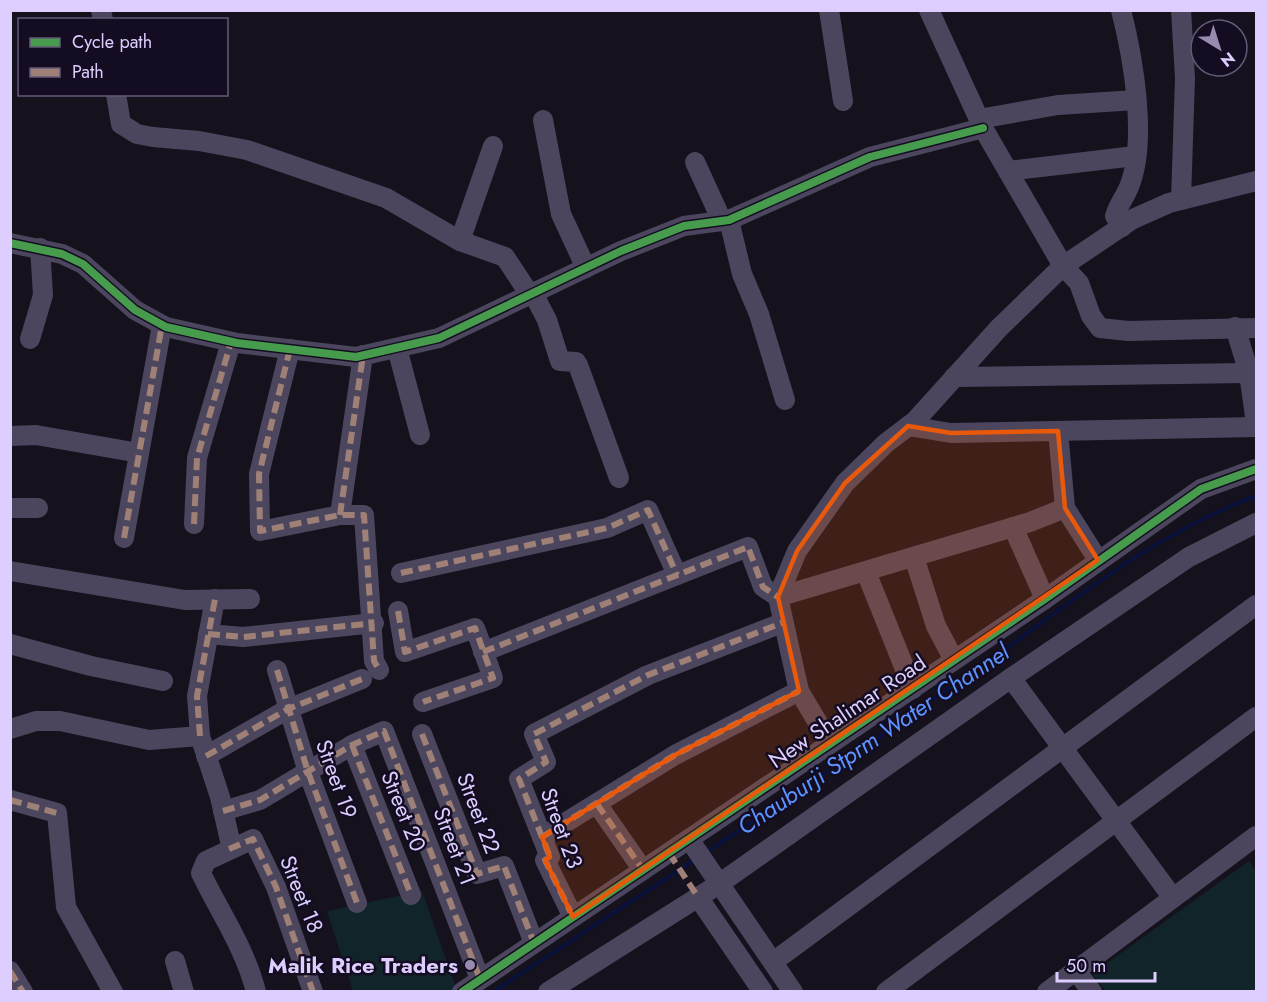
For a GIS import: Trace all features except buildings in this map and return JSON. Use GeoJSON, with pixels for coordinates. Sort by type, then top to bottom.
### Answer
{"type":"FeatureCollection","features":[{"type":"Feature","properties":{"kind":"street"},"geometry":{"type":"LineString","coordinates":[[829,10],[843,101]]}},
{"type":"Feature","properties":{"kind":"street"},"geometry":{"type":"LineString","coordinates":[[929,10],[981,123],[1063,266],[1079,282],[1091,316],[1100,328],[1128,331],[1257,328]]}},
{"type":"Feature","properties":{"kind":"street"},"geometry":{"type":"LineString","coordinates":[[1122,10],[1133,61],[1136,100],[1135,156],[1129,188],[1118,203],[1114,216],[1122,227]]}},
{"type":"Feature","properties":{"kind":"street"},"geometry":{"type":"LineString","coordinates":[[1180,200],[1185,78],[1181,10]]}},
{"type":"Feature","properties":{"kind":"street"},"geometry":{"type":"LineString","coordinates":[[116,96],[121,124],[137,134],[200,141],[247,150],[308,170],[386,198],[460,241],[505,257],[547,320],[560,362],[576,362],[578,365],[618,478]]}},
{"type":"Feature","properties":{"kind":"street"},"geometry":{"type":"LineString","coordinates":[[10,243],[62,254],[83,264],[135,310],[162,325],[231,342],[356,357],[439,338],[586,268],[684,226],[726,220],[870,158],[981,123],[1058,105],[1136,100]]}},
{"type":"Feature","properties":{"kind":"street"},"geometry":{"type":"LineString","coordinates":[[543,120],[561,214],[586,268]]}},
{"type":"Feature","properties":{"kind":"street"},"geometry":{"type":"LineString","coordinates":[[460,241],[493,146]]}},
{"type":"Feature","properties":{"kind":"street"},"geometry":{"type":"LineString","coordinates":[[1008,171],[1135,156]]}},
{"type":"Feature","properties":{"kind":"street"},"geometry":{"type":"LineString","coordinates":[[695,162],[726,220],[742,274],[759,314],[785,400]]}},
{"type":"Feature","properties":{"kind":"street"},"geometry":{"type":"LineString","coordinates":[[830,743],[799,691],[778,597],[797,550],[845,483],[908,426],[999,328],[1063,266],[1133,219],[1180,200],[1257,181]]}},
{"type":"Feature","properties":{"kind":"street"},"geometry":{"type":"LineString","coordinates":[[30,339],[43,295],[40,248]]}},
{"type":"Feature","properties":{"kind":"street"},"geometry":{"type":"LineString","coordinates":[[124,538],[162,325]]}},
{"type":"Feature","properties":{"kind":"street"},"geometry":{"type":"LineString","coordinates":[[908,426],[951,433],[1257,426],[1249,373],[1234,327]]}},
{"type":"Feature","properties":{"kind":"street"},"geometry":{"type":"LineString","coordinates":[[194,524],[197,458],[231,342]]}},
{"type":"Feature","properties":{"kind":"street"},"geometry":{"type":"LineString","coordinates":[[397,348],[420,435]]}},
{"type":"Feature","properties":{"kind":"street"},"geometry":{"type":"LineString","coordinates":[[206,756],[288,709],[370,675],[374,661],[374,623],[364,515],[340,515],[260,531],[259,474],[290,349]]}},
{"type":"Feature","properties":{"kind":"street"},"geometry":{"type":"LineString","coordinates":[[340,515],[363,355]]}},
{"type":"Feature","properties":{"kind":"street"},"geometry":{"type":"LineString","coordinates":[[954,377],[1249,373]]}},
{"type":"Feature","properties":{"kind":"street"},"geometry":{"type":"LineString","coordinates":[[1058,431],[1065,508],[1098,560]]}},
{"type":"Feature","properties":{"kind":"street"},"geometry":{"type":"LineString","coordinates":[[10,436],[36,435],[139,453]]}},
{"type":"Feature","properties":{"kind":"street","name":"New Shalimar Road"},"geometry":{"type":"LineString","coordinates":[[462,992],[643,870],[692,843],[830,743],[1045,599],[1202,489],[1257,469]]}},
{"type":"Feature","properties":{"kind":"street"},"geometry":{"type":"LineString","coordinates":[[10,508],[38,508]]}},
{"type":"Feature","properties":{"kind":"street"},"geometry":{"type":"LineString","coordinates":[[483,652],[748,547],[763,587],[778,597],[1013,527],[1065,508]]}},
{"type":"Feature","properties":{"kind":"street"},"geometry":{"type":"LineString","coordinates":[[401,573],[607,528],[648,510],[677,575]]}},
{"type":"Feature","properties":{"kind":"street"},"geometry":{"type":"LineString","coordinates":[[548,992],[698,897],[715,878],[1189,557],[1257,524]]}},
{"type":"Feature","properties":{"kind":"street"},"geometry":{"type":"LineString","coordinates":[[1013,527],[1045,599]]}},
{"type":"Feature","properties":{"kind":"street"},"geometry":{"type":"LineString","coordinates":[[914,557],[936,626],[954,660]]}},
{"type":"Feature","properties":{"kind":"street"},"geometry":{"type":"LineString","coordinates":[[10,571],[185,600],[250,599]]}},
{"type":"Feature","properties":{"kind":"street"},"geometry":{"type":"LineString","coordinates":[[866,572],[913,689]]}},
{"type":"Feature","properties":{"kind":"street"},"geometry":{"type":"LineString","coordinates":[[215,599],[196,696],[200,736],[231,845],[229,849],[206,861],[201,873],[235,933],[251,972],[256,992]]}},
{"type":"Feature","properties":{"kind":"street"},"geometry":{"type":"LineString","coordinates":[[773,962],[1257,604]]}},
{"type":"Feature","properties":{"kind":"street"},"geometry":{"type":"LineString","coordinates":[[398,611],[405,652],[475,628],[493,678],[423,702]]}},
{"type":"Feature","properties":{"kind":"street"},"geometry":{"type":"LineString","coordinates":[[208,634],[243,637],[374,623]]}},
{"type":"Feature","properties":{"kind":"street","name":"Street 23"},"geometry":{"type":"LineString","coordinates":[[573,917],[545,860],[550,857],[519,779],[546,762],[534,734],[648,675],[782,623]]}},
{"type":"Feature","properties":{"kind":"street"},"geometry":{"type":"LineString","coordinates":[[10,645],[81,664],[163,681]]}},
{"type":"Feature","properties":{"kind":"street","name":"Street 19"},"geometry":{"type":"LineString","coordinates":[[277,670],[308,772],[357,903]]}},
{"type":"Feature","properties":{"kind":"street"},"geometry":{"type":"LineString","coordinates":[[1011,678],[1173,898]]}},
{"type":"Feature","properties":{"kind":"street"},"geometry":{"type":"LineString","coordinates":[[542,837],[675,754],[799,691]]}},
{"type":"Feature","properties":{"kind":"street"},"geometry":{"type":"LineString","coordinates":[[886,992],[1257,717]]}},
{"type":"Feature","properties":{"kind":"street"},"geometry":{"type":"LineString","coordinates":[[10,729],[36,721],[60,721],[149,740],[200,736]]}},
{"type":"Feature","properties":{"kind":"street","name":"Street 21"},"geometry":{"type":"LineString","coordinates":[[352,745],[384,731],[480,979]]}},
{"type":"Feature","properties":{"kind":"street","name":"Street 22"},"geometry":{"type":"LineString","coordinates":[[422,734],[477,874],[504,866],[534,943]]}},
{"type":"Feature","properties":{"kind":"street"},"geometry":{"type":"LineString","coordinates":[[223,812],[260,800],[352,745]]}},
{"type":"Feature","properties":{"kind":"street","name":"Street 20"},"geometry":{"type":"LineString","coordinates":[[352,745],[411,895]]}},
{"type":"Feature","properties":{"kind":"street"},"geometry":{"type":"LineString","coordinates":[[10,800],[57,813],[66,906],[113,992]]}},
{"type":"Feature","properties":{"kind":"street"},"geometry":{"type":"LineString","coordinates":[[597,804],[643,870]]}},
{"type":"Feature","properties":{"kind":"street","name":"Street 18"},"geometry":{"type":"LineString","coordinates":[[229,849],[253,839],[276,887],[313,992]]}},
{"type":"Feature","properties":{"kind":"street"},"geometry":{"type":"LineString","coordinates":[[1047,992],[1173,898],[1255,841]]}},
{"type":"Feature","properties":{"kind":"street"},"geometry":{"type":"LineString","coordinates":[[692,843],[773,962],[787,989]]}},
{"type":"Feature","properties":{"kind":"street"},"geometry":{"type":"LineString","coordinates":[[698,897],[763,992]]}},
{"type":"Feature","properties":{"kind":"street"},"geometry":{"type":"LineString","coordinates":[[175,961],[184,992]]}},
{"type":"Feature","properties":{"kind":"street"},"geometry":{"type":"LineString","coordinates":[[1076,970],[1092,992]]}},
{"type":"Feature","properties":{"kind":"street"},"geometry":{"type":"LineString","coordinates":[[10,971],[23,992]]}},
{"type":"Feature","properties":{"kind":"highlighted area"},"geometry":{"type":"Polygon","coordinates":[[[908,426],[951,433],[1058,431],[1065,508],[1098,560],[573,917],[545,860],[550,857],[542,837],[675,755],[799,691],[778,597],[797,551],[845,483],[886,443],[908,426]]]}},
{"type":"Feature","properties":{"kind":"shaded area"},"geometry":{"type":"Polygon","coordinates":[[[1249,861],[1256,871],[1256,991],[1106,991],[1092,974],[1249,861]]]}},
{"type":"Feature","properties":{"kind":"shaded area"},"geometry":{"type":"Polygon","coordinates":[[[422,891],[457,991],[353,991],[327,911],[422,891]]]}},
{"type":"Feature","properties":{"kind":"waterway","name":"Chauburji Stprm Water Channel"},"geometry":{"type":"LineString","coordinates":[[705,853],[917,711],[1150,548],[1220,511],[1256,496]]}},
{"type":"Feature","properties":{"kind":"waterway","name":"Chauburji Stprm Water Channel"},"geometry":{"type":"LineString","coordinates":[[493,992],[696,859]]}},
{"type":"Feature","properties":{"kind":"marked path"},"geometry":{"type":"LineString","coordinates":[[124,538],[162,325]]}},
{"type":"Feature","properties":{"kind":"marked path"},"geometry":{"type":"LineString","coordinates":[[194,524],[197,458],[231,342]]}},
{"type":"Feature","properties":{"kind":"marked path"},"geometry":{"type":"LineString","coordinates":[[290,349],[259,474],[260,531],[340,515],[364,515],[374,661],[379,670]]}},
{"type":"Feature","properties":{"kind":"marked path"},"geometry":{"type":"LineString","coordinates":[[340,515],[363,355]]}},
{"type":"Feature","properties":{"kind":"marked path"},"geometry":{"type":"LineString","coordinates":[[401,573],[607,528],[648,510],[677,575]]}},
{"type":"Feature","properties":{"kind":"marked path"},"geometry":{"type":"LineString","coordinates":[[483,652],[748,547],[763,587],[778,597]]}},
{"type":"Feature","properties":{"kind":"marked path"},"geometry":{"type":"LineString","coordinates":[[200,736],[197,696],[215,599]]}},
{"type":"Feature","properties":{"kind":"marked path"},"geometry":{"type":"LineString","coordinates":[[398,611],[405,652],[475,628],[493,678],[423,702]]}},
{"type":"Feature","properties":{"kind":"marked path"},"geometry":{"type":"LineString","coordinates":[[208,634],[243,637],[374,623]]}},
{"type":"Feature","properties":{"kind":"marked path"},"geometry":{"type":"LineString","coordinates":[[573,917],[545,860],[550,857],[519,779],[546,762],[534,734],[648,675],[782,623]]}},
{"type":"Feature","properties":{"kind":"marked path"},"geometry":{"type":"LineString","coordinates":[[277,670],[308,772],[357,903]]}},
{"type":"Feature","properties":{"kind":"marked path"},"geometry":{"type":"LineString","coordinates":[[206,756],[288,709],[362,679]]}},
{"type":"Feature","properties":{"kind":"marked path"},"geometry":{"type":"LineString","coordinates":[[542,837],[675,755],[799,691]]}},
{"type":"Feature","properties":{"kind":"marked path"},"geometry":{"type":"LineString","coordinates":[[223,811],[260,800],[352,745],[384,731],[480,979]]}},
{"type":"Feature","properties":{"kind":"marked path"},"geometry":{"type":"LineString","coordinates":[[422,734],[477,874],[504,866],[534,943]]}},
{"type":"Feature","properties":{"kind":"marked path"},"geometry":{"type":"LineString","coordinates":[[352,745],[411,895]]}},
{"type":"Feature","properties":{"kind":"marked path"},"geometry":{"type":"LineString","coordinates":[[10,800],[57,813]]}},
{"type":"Feature","properties":{"kind":"marked path"},"geometry":{"type":"LineString","coordinates":[[597,804],[643,870]]}},
{"type":"Feature","properties":{"kind":"marked path"},"geometry":{"type":"LineString","coordinates":[[229,849],[253,839],[276,887],[313,992]]}},
{"type":"Feature","properties":{"kind":"marked path"},"geometry":{"type":"LineString","coordinates":[[669,853],[698,897]]}},
{"type":"Feature","properties":{"kind":"marked path"},"geometry":{"type":"LineString","coordinates":[[10,971],[23,992]]}},
{"type":"Feature","properties":{"kind":"cycle path"},"geometry":{"type":"LineString","coordinates":[[10,243],[62,254],[83,264],[135,310],[166,327],[237,343],[356,357],[439,338],[621,251],[684,226],[729,220],[870,157],[983,128]]}},
{"type":"Feature","properties":{"kind":"cycle path"},"geometry":{"type":"LineString","coordinates":[[462,992],[1045,599],[1201,489],[1256,469]]}},
{"type":"Feature","properties":{"kind":"place","name":"Malik Rice Traders"},"geometry":{"type":"Point","coordinates":[470,965]}}]}
